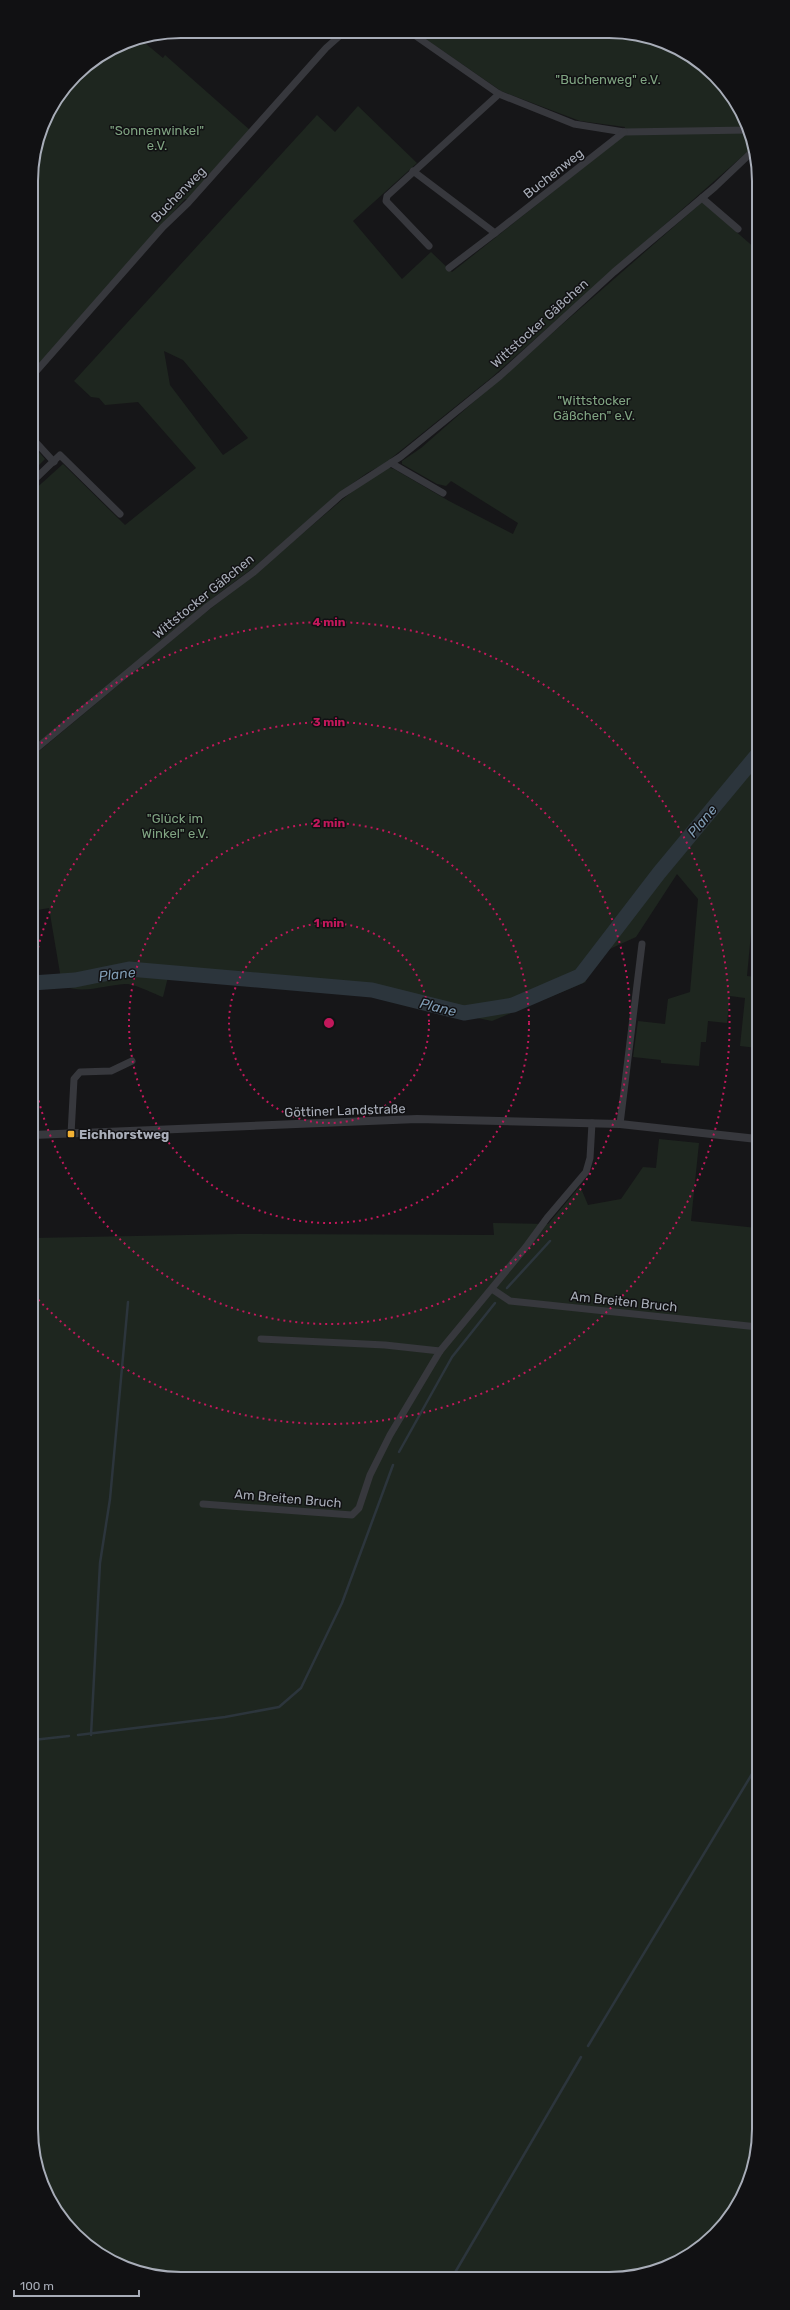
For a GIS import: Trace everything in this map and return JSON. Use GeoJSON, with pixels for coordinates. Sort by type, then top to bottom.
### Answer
{"type":"FeatureCollection","features":[{"type":"Feature","properties":{"kind":"street","name":"Buchenweg"},"geometry":{"type":"LineString","coordinates":[[38,369],[163,227],[188,203],[326,48],[337,38]]}},
{"type":"Feature","properties":{"kind":"street"},"geometry":{"type":"LineString","coordinates":[[419,38],[499,94],[574,124],[624,132],[743,131]]}},
{"type":"Feature","properties":{"kind":"street"},"geometry":{"type":"LineString","coordinates":[[429,246],[386,201],[392,190],[412,171],[499,94]]}},
{"type":"Feature","properties":{"kind":"street","name":"Buchenweg"},"geometry":{"type":"LineString","coordinates":[[449,268],[624,132]]}},
{"type":"Feature","properties":{"kind":"street","name":"Wittstocker Gäßchen"},"geometry":{"type":"LineString","coordinates":[[38,747],[208,606],[254,572],[340,495],[391,463],[500,376],[614,272],[702,198],[749,154]]}},
{"type":"Feature","properties":{"kind":"street"},"geometry":{"type":"LineString","coordinates":[[412,171],[495,233]]}},
{"type":"Feature","properties":{"kind":"street"},"geometry":{"type":"LineString","coordinates":[[702,198],[738,229]]}},
{"type":"Feature","properties":{"kind":"street"},"geometry":{"type":"LineString","coordinates":[[38,445],[54,462]]}},
{"type":"Feature","properties":{"kind":"street"},"geometry":{"type":"LineString","coordinates":[[38,477],[60,455],[120,514]]}},
{"type":"Feature","properties":{"kind":"street"},"geometry":{"type":"LineString","coordinates":[[391,463],[443,493]]}},
{"type":"Feature","properties":{"kind":"street"},"geometry":{"type":"LineString","coordinates":[[620,1124],[642,944]]}},
{"type":"Feature","properties":{"kind":"street"},"geometry":{"type":"LineString","coordinates":[[71,1134],[74,1079],[80,1072],[111,1071],[132,1061]]}},
{"type":"Feature","properties":{"kind":"street","name":"Göttiner Landstraße"},"geometry":{"type":"LineString","coordinates":[[38,1135],[415,1119],[620,1124],[752,1138]]}},
{"type":"Feature","properties":{"kind":"street","name":"Am Breiten Bruch"},"geometry":{"type":"LineString","coordinates":[[203,1504],[352,1515],[359,1508],[370,1475],[390,1435],[440,1351],[586,1172],[590,1158],[592,1123]]}},
{"type":"Feature","properties":{"kind":"street","name":"Am Breiten Bruch"},"geometry":{"type":"LineString","coordinates":[[492,1289],[510,1301],[752,1326]]}},
{"type":"Feature","properties":{"kind":"street"},"geometry":{"type":"LineString","coordinates":[[261,1339],[385,1345],[440,1351]]}},
{"type":"Feature","properties":{"kind":"green space","name":"\"Buchenweg\" e.V."},"geometry":{"type":"Polygon","coordinates":[[[424,38],[619,38],[646,43],[664,49],[689,62],[717,87],[733,109],[741,126],[749,151],[491,378],[384,464],[367,473],[338,494],[253,568],[218,594],[146,656],[38,743],[38,487],[63,464],[125,525],[196,468],[138,402],[105,405],[99,398],[91,397],[74,381],[317,115],[335,132],[358,106],[417,163],[353,221],[402,279],[431,252],[452,272],[622,137],[625,127],[580,121],[501,91],[424,38]],[[164,351],[170,385],[223,455],[248,438],[183,360],[164,351]]]}},
{"type":"Feature","properties":{"kind":"green space","name":"\"Sonnenwinkel\" e.V."},"geometry":{"type":"Polygon","coordinates":[[[144,43],[163,58],[165,55],[251,131],[190,199],[185,199],[38,364],[38,171],[43,144],[57,109],[73,87],[87,73],[109,57],[144,43]]]}},
{"type":"Feature","properties":{"kind":"green space"},"geometry":{"type":"Polygon","coordinates":[[[702,202],[752,246],[752,922],[747,976],[752,976],[752,1047],[740,1046],[745,998],[730,996],[727,1023],[708,1021],[706,1042],[701,1042],[699,1066],[661,1063],[661,1060],[633,1057],[638,1021],[665,1024],[668,999],[690,992],[698,899],[677,874],[636,937],[603,952],[583,975],[586,982],[492,1021],[364,995],[273,984],[168,977],[163,997],[129,984],[94,989],[70,988],[62,985],[49,908],[38,910],[38,752],[201,616],[254,575],[343,499],[368,479],[387,467],[394,469],[449,501],[513,534],[518,523],[451,481],[446,486],[437,484],[402,464],[402,461],[421,448],[702,202]]]}},
{"type":"Feature","properties":{"kind":"green space"},"geometry":{"type":"Polygon","coordinates":[[[38,451],[45,459],[38,466],[38,451]]]}},
{"type":"Feature","properties":{"kind":"green space"},"geometry":{"type":"Polygon","coordinates":[[[659,1139],[699,1143],[691,1221],[752,1227],[752,2139],[747,2166],[733,2201],[717,2223],[703,2237],[681,2253],[646,2267],[619,2272],[171,2272],[144,2267],[109,2253],[87,2237],[73,2223],[57,2201],[43,2166],[38,2139],[38,1238],[237,1234],[494,1235],[493,1223],[548,1224],[580,1186],[588,1205],[621,1199],[643,1167],[656,1168],[659,1139]]]}},
{"type":"Feature","properties":{"kind":"waterway","name":"Plane"},"geometry":{"type":"LineString","coordinates":[[38,983],[75,980],[129,969],[372,990],[464,1013],[513,1005],[580,976],[659,873],[752,761]]}},
{"type":"Feature","properties":{"kind":"waterway"},"geometry":{"type":"LineString","coordinates":[[507,1288],[550,1241]]}},
{"type":"Feature","properties":{"kind":"waterway"},"geometry":{"type":"LineString","coordinates":[[91,1735],[100,1563],[110,1499],[128,1302]]}},
{"type":"Feature","properties":{"kind":"waterway"},"geometry":{"type":"LineString","coordinates":[[399,1452],[452,1357],[495,1303]]}},
{"type":"Feature","properties":{"kind":"waterway"},"geometry":{"type":"LineString","coordinates":[[78,1735],[225,1717],[279,1707],[301,1688],[342,1603],[393,1465]]}},
{"type":"Feature","properties":{"kind":"waterway"},"geometry":{"type":"LineString","coordinates":[[38,1739],[69,1736]]}},
{"type":"Feature","properties":{"kind":"waterway"},"geometry":{"type":"LineString","coordinates":[[588,2046],[752,1774]]}},
{"type":"Feature","properties":{"kind":"waterway"},"geometry":{"type":"LineString","coordinates":[[455,2272],[581,2057]]}},
{"type":"Feature","properties":{"kind":"place","name":"Eichhorstweg"},"geometry":{"type":"Point","coordinates":[71,1134]}},
{"type":"Feature","properties":{"kind":"park label","name":"\"Wittstocker Gäßchen\" e.V."},"geometry":{"type":"Point","coordinates":[594,408]}},
{"type":"Feature","properties":{"kind":"park label","name":"\"Glück im Winkel\" e.V."},"geometry":{"type":"Point","coordinates":[175,826]}}]}
